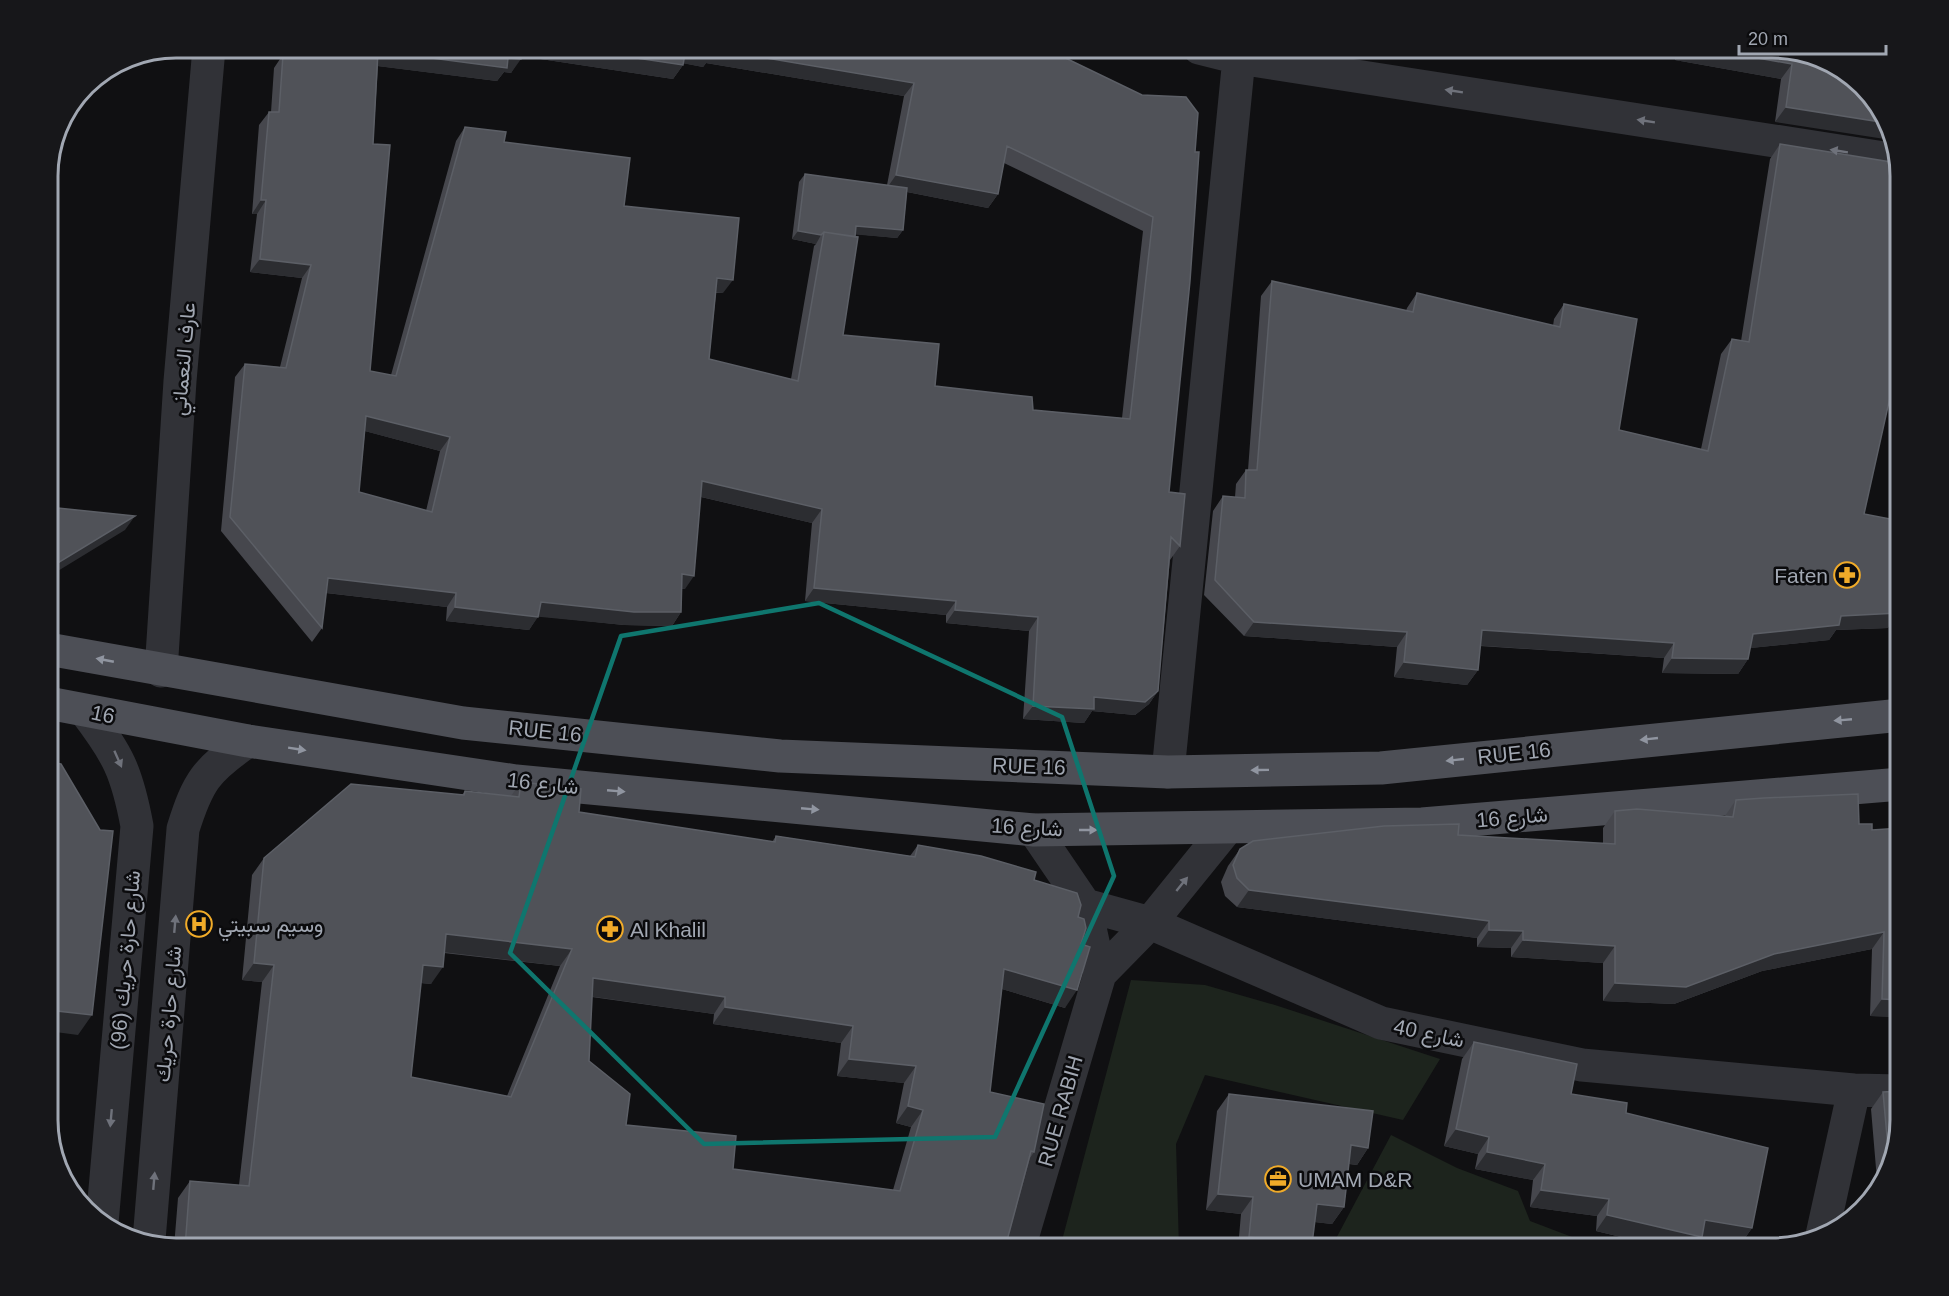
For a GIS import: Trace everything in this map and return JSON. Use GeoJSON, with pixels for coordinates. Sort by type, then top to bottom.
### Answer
{"type":"FeatureCollection","features":[{"type":"Feature","properties":{"kind":"main road"},"geometry":{"type":"LineString","coordinates":[[59,651],[161,671]]}},
{"type":"Feature","properties":{"kind":"main road","name":"RUE 16"},"geometry":{"type":"LineString","coordinates":[[161,671],[464,723],[780,756],[1168,772],[1381,768],[1890,716]]}},
{"type":"Feature","properties":{"kind":"main road","name":"16"},"geometry":{"type":"LineString","coordinates":[[59,705],[157,725]]}},
{"type":"Feature","properties":{"kind":"main road","name":"شارع 16"},"geometry":{"type":"LineString","coordinates":[[157,725],[516,781],[1034,830],[1422,825],[1890,785]]}},
{"type":"Feature","properties":{"kind":"street","name":"عارف النعماني"},"geometry":{"type":"LineString","coordinates":[[161,671],[179,393],[208,58]]}},
{"type":"Feature","properties":{"kind":"street"},"geometry":{"type":"LineString","coordinates":[[1168,772],[1239,58]]}},
{"type":"Feature","properties":{"kind":"street"},"geometry":{"type":"LineString","coordinates":[[1270,58],[1889,159]]}},
{"type":"Feature","properties":{"kind":"street","name":"شارع حارة حريك (96)"},"geometry":{"type":"LineString","coordinates":[[85,711],[112,745],[129,783],[137,826],[103,1211]]}},
{"type":"Feature","properties":{"kind":"street","name":"شارع حارة حريك"},"geometry":{"type":"LineString","coordinates":[[149,1234],[183,829],[200,785],[217,762],[248,741]]}},
{"type":"Feature","properties":{"kind":"street","name":"RUE RABIH"},"geometry":{"type":"LineString","coordinates":[[1022,1238],[1100,974],[1150,923],[1227,828]]}},
{"type":"Feature","properties":{"kind":"street","name":"RUE RABIH"},"geometry":{"type":"LineString","coordinates":[[1034,830],[1085,905],[1100,974]]}},
{"type":"Feature","properties":{"kind":"street","name":"شارع 40"},"geometry":{"type":"LineString","coordinates":[[1085,905],[1150,923],[1381,1023],[1582,1065],[1854,1090],[1890,1091]]}},
{"type":"Feature","properties":{"kind":"street"},"geometry":{"type":"LineString","coordinates":[[115,1072],[162,1078]]}},
{"type":"Feature","properties":{"kind":"street"},"geometry":{"type":"LineString","coordinates":[[1824,1226],[1854,1090]]}},
{"type":"Feature","properties":{"kind":"highlighted area"},"geometry":{"type":"Polygon","coordinates":[[[819,603],[1062,717],[1114,876],[995,1137],[704,1144],[510,953],[621,636],[819,603]]]}},
{"type":"Feature","properties":{"kind":"shaded area"},"geometry":{"type":"Polygon","coordinates":[[[1131,980],[1205,985],[1275,1005],[1440,1059],[1403,1120],[1205,1075],[1176,1144],[1179,1238],[1063,1238],[1131,980]]]}},
{"type":"Feature","properties":{"kind":"shaded area"},"geometry":{"type":"Polygon","coordinates":[[[1391,1135],[1457,1168],[1518,1191],[1530,1221],[1575,1238],[1336,1238],[1391,1135]]]}},
{"type":"Feature","properties":{"kind":"building"},"geometry":{"type":"Polygon","coordinates":[[[283,58],[378,58],[373,144],[390,145],[370,371],[396,376],[465,127],[506,132],[504,142],[630,158],[624,206],[739,218],[733,280],[717,278],[709,359],[798,381],[824,232],[858,237],[843,335],[939,344],[935,386],[1032,397],[1033,410],[1130,419],[1153,217],[1007,146],[998,194],[896,175],[914,83],[766,58],[1065,58],[1142,95],[1186,97],[1198,113],[1195,152],[1199,152],[1190,281],[1169,492],[1185,494],[1180,546],[1171,537],[1158,691],[1145,702],[1094,697],[1094,709],[1033,706],[1038,617],[955,610],[956,601],[814,588],[822,509],[702,481],[694,576],[682,574],[681,612],[634,612],[541,602],[538,617],[455,607],[456,593],[328,578],[322,628],[230,517],[245,364],[286,368],[311,265],[260,259],[266,200],[261,200],[269,112],[279,112],[283,58]],[[366,416],[359,492],[432,512],[450,437],[366,416]]]}},
{"type":"Feature","properties":{"kind":"building"},"geometry":{"type":"Polygon","coordinates":[[[431,58],[508,58],[507,68],[431,58]]]}},
{"type":"Feature","properties":{"kind":"building"},"geometry":{"type":"Polygon","coordinates":[[[636,58],[684,58],[683,65],[636,58]]]}},
{"type":"Feature","properties":{"kind":"building"},"geometry":{"type":"Polygon","coordinates":[[[1758,58],[1796,61],[1825,71],[1850,88],[1877,121],[1786,107],[1792,64],[1758,58]]]}},
{"type":"Feature","properties":{"kind":"building"},"geometry":{"type":"Polygon","coordinates":[[[1780,144],[1889,162],[1890,397],[1864,514],[1890,519],[1890,613],[1841,616],[1839,625],[1753,634],[1748,659],[1672,658],[1674,643],[1482,630],[1478,670],[1404,662],[1407,632],[1254,622],[1215,580],[1223,496],[1245,498],[1246,470],[1257,470],[1272,281],[1413,312],[1417,293],[1560,327],[1564,304],[1637,319],[1619,430],[1708,451],[1732,339],[1749,342],[1780,144]]]}},
{"type":"Feature","properties":{"kind":"building"},"geometry":{"type":"Polygon","coordinates":[[[805,174],[907,188],[903,230],[856,226],[855,237],[798,231],[805,174]]]}},
{"type":"Feature","properties":{"kind":"building"},"geometry":{"type":"Polygon","coordinates":[[[59,508],[135,516],[59,562],[59,508]]]}},
{"type":"Feature","properties":{"kind":"building"},"geometry":{"type":"Polygon","coordinates":[[[59,764],[100,830],[113,831],[92,1015],[59,1011],[59,764]]]}},
{"type":"Feature","properties":{"kind":"building"},"geometry":{"type":"Polygon","coordinates":[[[521,782],[581,789],[579,812],[775,842],[776,836],[915,857],[918,845],[981,856],[1036,872],[1034,880],[1077,893],[1081,905],[1078,917],[1084,919],[1086,928],[1081,944],[1090,947],[1077,990],[1004,969],[990,1092],[1044,1104],[1034,1152],[1031,1151],[1008,1238],[186,1238],[190,1181],[249,1186],[274,965],[254,963],[264,858],[351,784],[464,795],[465,791],[519,797],[521,782]],[[446,934],[443,967],[423,965],[411,1077],[511,1097],[572,949],[446,934]],[[593,978],[589,1061],[630,1094],[626,1125],[736,1136],[733,1169],[900,1191],[923,1110],[908,1106],[916,1066],[849,1059],[853,1026],[725,1007],[725,997],[593,978]]]}},
{"type":"Feature","properties":{"kind":"building"},"geometry":{"type":"Polygon","coordinates":[[[1858,794],[1859,824],[1872,824],[1872,830],[1890,829],[1890,999],[1882,999],[1884,932],[1774,954],[1686,987],[1615,983],[1615,946],[1523,940],[1523,931],[1489,930],[1489,921],[1249,890],[1237,878],[1233,865],[1240,849],[1253,841],[1384,826],[1459,824],[1458,835],[1615,844],[1615,811],[1637,809],[1733,817],[1736,800],[1858,794]]]}},
{"type":"Feature","properties":{"kind":"building"},"geometry":{"type":"Polygon","coordinates":[[[1474,1042],[1577,1064],[1571,1094],[1627,1103],[1626,1113],[1768,1148],[1752,1228],[1705,1220],[1702,1237],[1607,1215],[1609,1199],[1541,1190],[1545,1164],[1487,1152],[1489,1137],[1456,1129],[1474,1042]]]}},
{"type":"Feature","properties":{"kind":"building"},"geometry":{"type":"Polygon","coordinates":[[[1883,1092],[1890,1092],[1888,1142],[1883,1092]]]}},
{"type":"Feature","properties":{"kind":"building"},"geometry":{"type":"Polygon","coordinates":[[[1229,1094],[1373,1111],[1368,1148],[1351,1145],[1344,1207],[1317,1204],[1313,1238],[1249,1237],[1253,1197],[1218,1194],[1229,1094]]]}},
{"type":"Feature","properties":{"kind":"place","name":"Faten"},"geometry":{"type":"Point","coordinates":[1847,575]}},
{"type":"Feature","properties":{"kind":"place","name":"وسيم سبيتي"},"geometry":{"type":"Point","coordinates":[199,924]}},
{"type":"Feature","properties":{"kind":"place","name":"Al Khalil"},"geometry":{"type":"Point","coordinates":[610,929]}},
{"type":"Feature","properties":{"kind":"place","name":"UMAM D&R"},"geometry":{"type":"Point","coordinates":[1278,1179]}}]}
